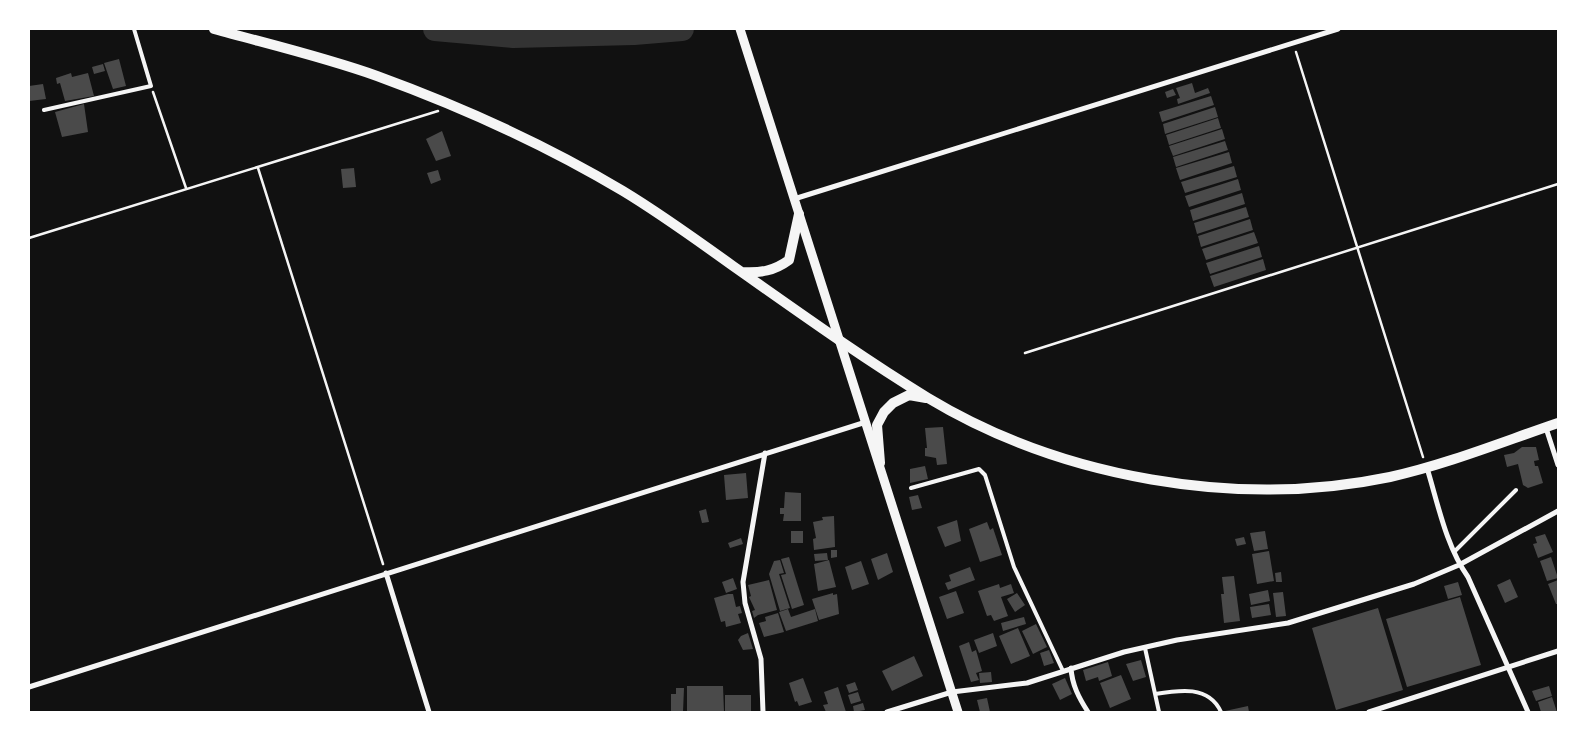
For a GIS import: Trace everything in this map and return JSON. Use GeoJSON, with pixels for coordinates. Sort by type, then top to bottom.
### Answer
{"type":"FeatureCollection","features":[{"type":"Feature","properties":{"kind":"main road"},"geometry":{"type":"LineString","coordinates":[[214,29],[376,75],[454,106],[517,134],[623,191],[840,340],[930,398],[982,427],[1038,450],[1101,469],[1149,479],[1205,486],[1269,489],[1341,484],[1427,468],[1558,423]]}},
{"type":"Feature","properties":{"kind":"main road"},"geometry":{"type":"LineString","coordinates":[[741,272],[759,272],[778,268],[790,260],[799,214]]}},
{"type":"Feature","properties":{"kind":"main road"},"geometry":{"type":"LineString","coordinates":[[880,463],[877,425],[884,412],[893,403],[909,396],[930,398]]}},
{"type":"Feature","properties":{"kind":"street"},"geometry":{"type":"LineString","coordinates":[[740,29],[958,712]]}},
{"type":"Feature","properties":{"kind":"street"},"geometry":{"type":"LineString","coordinates":[[794,199],[1338,29]]}},
{"type":"Feature","properties":{"kind":"street"},"geometry":{"type":"LineString","coordinates":[[29,687],[866,422]]}},
{"type":"Feature","properties":{"kind":"street"},"geometry":{"type":"LineString","coordinates":[[1546,428],[1558,465]]}},
{"type":"Feature","properties":{"kind":"street"},"geometry":{"type":"LineString","coordinates":[[763,712],[761,660],[745,603],[744,582],[765,453]]}},
{"type":"Feature","properties":{"kind":"street"},"geometry":{"type":"LineString","coordinates":[[1427,468],[1459,565],[1468,577],[1528,712]]}},
{"type":"Feature","properties":{"kind":"street"},"geometry":{"type":"LineString","coordinates":[[887,712],[952,692],[1027,683],[1071,668],[1145,648],[1288,624],[1414,584],[1459,565],[1558,511]]}},
{"type":"Feature","properties":{"kind":"street"},"geometry":{"type":"LineString","coordinates":[[386,573],[429,712]]}},
{"type":"Feature","properties":{"kind":"street"},"geometry":{"type":"LineString","coordinates":[[1369,712],[1558,651]]}},
{"type":"Feature","properties":{"kind":"street"},"geometry":{"type":"LineString","coordinates":[[1071,668],[1076,692],[1088,712]]}},
{"type":"Feature","properties":{"kind":"lane"},"geometry":{"type":"LineString","coordinates":[[44,110],[151,86],[134,29]]}},
{"type":"Feature","properties":{"kind":"lane"},"geometry":{"type":"LineString","coordinates":[[911,488],[979,470],[985,475],[1014,567],[1063,671]]}},
{"type":"Feature","properties":{"kind":"lane"},"geometry":{"type":"LineString","coordinates":[[1454,552],[1516,490]]}},
{"type":"Feature","properties":{"kind":"lane"},"geometry":{"type":"LineString","coordinates":[[1145,648],[1159,712]]}},
{"type":"Feature","properties":{"kind":"lane"},"geometry":{"type":"LineString","coordinates":[[1155,694],[1194,690],[1209,697],[1221,712]]}},
{"type":"Feature","properties":{"kind":"path"},"geometry":{"type":"LineString","coordinates":[[1293,43],[1427,468]]}},
{"type":"Feature","properties":{"kind":"path"},"geometry":{"type":"LineString","coordinates":[[151,86],[186,188]]}},
{"type":"Feature","properties":{"kind":"path"},"geometry":{"type":"LineString","coordinates":[[29,238],[454,106]]}},
{"type":"Feature","properties":{"kind":"path"},"geometry":{"type":"LineString","coordinates":[[258,168],[386,573]]}},
{"type":"Feature","properties":{"kind":"path"},"geometry":{"type":"LineString","coordinates":[[1025,353],[1558,184]]}},
{"type":"Feature","properties":{"kind":"building"},"geometry":{"type":"Polygon","coordinates":[[[119,59],[126,86],[113,89],[104,63],[119,59]]]}},
{"type":"Feature","properties":{"kind":"building"},"geometry":{"type":"Polygon","coordinates":[[[103,64],[105,71],[94,74],[92,67],[103,64]]]}},
{"type":"Feature","properties":{"kind":"building"},"geometry":{"type":"Polygon","coordinates":[[[71,73],[72,77],[88,73],[94,96],[65,101],[60,83],[57,84],[56,78],[71,73]]]}},
{"type":"Feature","properties":{"kind":"building"},"geometry":{"type":"Polygon","coordinates":[[[1192,83],[1195,93],[1208,88],[1210,93],[1178,104],[1177,99],[1180,98],[1176,88],[1192,83]]]}},
{"type":"Feature","properties":{"kind":"building"},"geometry":{"type":"Polygon","coordinates":[[[43,84],[46,99],[29,101],[29,86],[43,84]]]}},
{"type":"Feature","properties":{"kind":"building"},"geometry":{"type":"Polygon","coordinates":[[[1173,89],[1176,95],[1167,98],[1165,92],[1173,89]]]}},
{"type":"Feature","properties":{"kind":"building"},"geometry":{"type":"Polygon","coordinates":[[[1211,96],[1214,105],[1162,122],[1159,112],[1211,96]]]}},
{"type":"Feature","properties":{"kind":"building"},"geometry":{"type":"Polygon","coordinates":[[[84,104],[88,132],[62,137],[55,112],[84,104]]]}},
{"type":"Feature","properties":{"kind":"building"},"geometry":{"type":"Polygon","coordinates":[[[1215,107],[1218,117],[1165,134],[1163,124],[1215,107]]]}},
{"type":"Feature","properties":{"kind":"building"},"geometry":{"type":"Polygon","coordinates":[[[1218,118],[1221,128],[1169,145],[1166,135],[1218,118]]]}},
{"type":"Feature","properties":{"kind":"building"},"geometry":{"type":"Polygon","coordinates":[[[1222,129],[1225,139],[1173,156],[1169,146],[1222,129]]]}},
{"type":"Feature","properties":{"kind":"building"},"geometry":{"type":"Polygon","coordinates":[[[442,131],[451,156],[436,161],[426,139],[442,131]]]}},
{"type":"Feature","properties":{"kind":"building"},"geometry":{"type":"Polygon","coordinates":[[[1225,141],[1228,150],[1176,167],[1173,157],[1225,141]]]}},
{"type":"Feature","properties":{"kind":"building"},"geometry":{"type":"Polygon","coordinates":[[[1229,152],[1232,163],[1180,180],[1176,168],[1229,152]]]}},
{"type":"Feature","properties":{"kind":"building"},"geometry":{"type":"Polygon","coordinates":[[[1234,166],[1237,177],[1185,193],[1181,182],[1234,166]]]}},
{"type":"Feature","properties":{"kind":"building"},"geometry":{"type":"Polygon","coordinates":[[[354,168],[356,187],[343,188],[341,169],[354,168]]]}},
{"type":"Feature","properties":{"kind":"building"},"geometry":{"type":"Polygon","coordinates":[[[438,170],[441,180],[431,184],[427,173],[438,170]]]}},
{"type":"Feature","properties":{"kind":"building"},"geometry":{"type":"Polygon","coordinates":[[[1238,179],[1241,190],[1189,207],[1185,196],[1238,179]]]}},
{"type":"Feature","properties":{"kind":"building"},"geometry":{"type":"Polygon","coordinates":[[[1242,193],[1245,204],[1193,221],[1190,210],[1242,193]]]}},
{"type":"Feature","properties":{"kind":"building"},"geometry":{"type":"Polygon","coordinates":[[[1246,207],[1249,217],[1197,234],[1194,223],[1246,207]]]}},
{"type":"Feature","properties":{"kind":"building"},"geometry":{"type":"Polygon","coordinates":[[[1250,219],[1253,230],[1201,247],[1198,236],[1250,219]]]}},
{"type":"Feature","properties":{"kind":"building"},"geometry":{"type":"Polygon","coordinates":[[[1254,232],[1258,243],[1206,260],[1202,249],[1254,232]]]}},
{"type":"Feature","properties":{"kind":"building"},"geometry":{"type":"Polygon","coordinates":[[[1259,246],[1262,257],[1210,274],[1206,263],[1259,246]]]}},
{"type":"Feature","properties":{"kind":"building"},"geometry":{"type":"Polygon","coordinates":[[[1263,259],[1266,270],[1214,287],[1210,276],[1263,259]]]}},
{"type":"Feature","properties":{"kind":"building"},"geometry":{"type":"Polygon","coordinates":[[[943,427],[947,464],[937,465],[936,458],[925,456],[925,448],[927,448],[925,428],[943,427]]]}},
{"type":"Feature","properties":{"kind":"building"},"geometry":{"type":"Polygon","coordinates":[[[1522,447],[1536,447],[1539,460],[1534,461],[1535,466],[1538,466],[1543,483],[1528,488],[1523,485],[1518,464],[1507,467],[1504,455],[1514,453],[1522,447]]]}},
{"type":"Feature","properties":{"kind":"building"},"geometry":{"type":"Polygon","coordinates":[[[925,466],[928,479],[910,483],[910,469],[925,466]]]}},
{"type":"Feature","properties":{"kind":"building"},"geometry":{"type":"Polygon","coordinates":[[[746,473],[748,498],[726,500],[724,475],[746,473]]]}},
{"type":"Feature","properties":{"kind":"building"},"geometry":{"type":"Polygon","coordinates":[[[785,492],[801,493],[801,521],[783,521],[784,514],[780,514],[780,508],[784,508],[785,492]]]}},
{"type":"Feature","properties":{"kind":"building"},"geometry":{"type":"Polygon","coordinates":[[[918,495],[922,508],[912,510],[909,497],[918,495]]]}},
{"type":"Feature","properties":{"kind":"building"},"geometry":{"type":"Polygon","coordinates":[[[706,509],[709,522],[702,523],[699,511],[706,509]]]}},
{"type":"Feature","properties":{"kind":"building"},"geometry":{"type":"Polygon","coordinates":[[[834,516],[835,547],[814,550],[813,539],[816,538],[813,522],[823,520],[822,517],[834,516]]]}},
{"type":"Feature","properties":{"kind":"building"},"geometry":{"type":"Polygon","coordinates":[[[957,520],[961,541],[945,547],[937,527],[957,520]]]}},
{"type":"Feature","properties":{"kind":"building"},"geometry":{"type":"Polygon","coordinates":[[[987,522],[990,530],[993,528],[1002,555],[980,562],[969,529],[987,522]]]}},
{"type":"Feature","properties":{"kind":"building"},"geometry":{"type":"Polygon","coordinates":[[[791,531],[803,531],[803,543],[791,543],[791,531]]]}},
{"type":"Feature","properties":{"kind":"building"},"geometry":{"type":"Polygon","coordinates":[[[1265,531],[1268,549],[1254,551],[1250,533],[1265,531]]]}},
{"type":"Feature","properties":{"kind":"building"},"geometry":{"type":"Polygon","coordinates":[[[1545,534],[1553,552],[1538,558],[1533,544],[1537,543],[1535,537],[1545,534]]]}},
{"type":"Feature","properties":{"kind":"building"},"geometry":{"type":"Polygon","coordinates":[[[1244,537],[1246,544],[1237,546],[1235,539],[1244,537]]]}},
{"type":"Feature","properties":{"kind":"building"},"geometry":{"type":"Polygon","coordinates":[[[741,538],[743,544],[730,548],[728,543],[741,538]]]}},
{"type":"Feature","properties":{"kind":"building"},"geometry":{"type":"Polygon","coordinates":[[[831,550],[837,550],[837,557],[831,558],[831,550]]]}},
{"type":"Feature","properties":{"kind":"building"},"geometry":{"type":"Polygon","coordinates":[[[1269,551],[1274,581],[1257,584],[1252,554],[1269,551]]]}},
{"type":"Feature","properties":{"kind":"building"},"geometry":{"type":"Polygon","coordinates":[[[827,553],[828,560],[815,561],[814,554],[827,553]]]}},
{"type":"Feature","properties":{"kind":"building"},"geometry":{"type":"Polygon","coordinates":[[[887,553],[893,572],[878,580],[871,559],[887,553]]]}},
{"type":"Feature","properties":{"kind":"building"},"geometry":{"type":"Polygon","coordinates":[[[789,557],[804,605],[792,609],[781,575],[786,574],[781,559],[789,557]]]}},
{"type":"Feature","properties":{"kind":"building"},"geometry":{"type":"Polygon","coordinates":[[[1551,557],[1558,578],[1547,581],[1540,561],[1551,557]]]}},
{"type":"Feature","properties":{"kind":"building"},"geometry":{"type":"Polygon","coordinates":[[[780,560],[784,573],[779,574],[790,608],[780,611],[769,574],[774,561],[780,560]]]}},
{"type":"Feature","properties":{"kind":"building"},"geometry":{"type":"Polygon","coordinates":[[[829,560],[836,587],[818,591],[814,564],[829,560]]]}},
{"type":"Feature","properties":{"kind":"building"},"geometry":{"type":"Polygon","coordinates":[[[861,561],[869,584],[852,590],[845,567],[861,561]]]}},
{"type":"Feature","properties":{"kind":"building"},"geometry":{"type":"Polygon","coordinates":[[[970,567],[975,580],[948,590],[945,583],[951,581],[949,575],[970,567]]]}},
{"type":"Feature","properties":{"kind":"building"},"geometry":{"type":"Polygon","coordinates":[[[1281,572],[1282,582],[1276,582],[1275,573],[1281,572]]]}},
{"type":"Feature","properties":{"kind":"building"},"geometry":{"type":"Polygon","coordinates":[[[1234,576],[1240,621],[1224,623],[1221,594],[1224,594],[1222,577],[1234,576]]]}},
{"type":"Feature","properties":{"kind":"building"},"geometry":{"type":"Polygon","coordinates":[[[733,578],[737,589],[726,593],[722,582],[733,578]]]}},
{"type":"Feature","properties":{"kind":"building"},"geometry":{"type":"Polygon","coordinates":[[[1510,579],[1518,597],[1505,603],[1497,585],[1510,579]]]}},
{"type":"Feature","properties":{"kind":"building"},"geometry":{"type":"Polygon","coordinates":[[[769,580],[777,610],[758,615],[754,618],[752,611],[755,610],[749,597],[751,596],[748,585],[769,580]]]}},
{"type":"Feature","properties":{"kind":"building"},"geometry":{"type":"Polygon","coordinates":[[[1558,580],[1558,604],[1556,604],[1548,584],[1558,580]]]}},
{"type":"Feature","properties":{"kind":"building"},"geometry":{"type":"Polygon","coordinates":[[[1458,582],[1462,595],[1448,599],[1444,586],[1458,582]]]}},
{"type":"Feature","properties":{"kind":"building"},"geometry":{"type":"Polygon","coordinates":[[[999,584],[1000,588],[1011,584],[1014,593],[1001,597],[1008,616],[994,621],[991,615],[987,616],[978,591],[999,584]]]}},
{"type":"Feature","properties":{"kind":"building"},"geometry":{"type":"Polygon","coordinates":[[[1268,590],[1270,601],[1251,605],[1249,594],[1268,590]]]}},
{"type":"Feature","properties":{"kind":"building"},"geometry":{"type":"Polygon","coordinates":[[[956,591],[964,613],[947,619],[939,597],[956,591]]]}},
{"type":"Feature","properties":{"kind":"building"},"geometry":{"type":"Polygon","coordinates":[[[1283,592],[1286,616],[1276,617],[1273,593],[1283,592]]]}},
{"type":"Feature","properties":{"kind":"building"},"geometry":{"type":"Polygon","coordinates":[[[833,593],[833,595],[837,594],[839,614],[819,620],[812,599],[833,593]]]}},
{"type":"Feature","properties":{"kind":"building"},"geometry":{"type":"Polygon","coordinates":[[[1017,593],[1025,605],[1015,612],[1007,599],[1017,593]]]}},
{"type":"Feature","properties":{"kind":"building"},"geometry":{"type":"Polygon","coordinates":[[[733,594],[736,607],[740,606],[742,613],[738,614],[741,623],[726,627],[725,621],[721,622],[714,598],[733,594]]]}},
{"type":"Feature","properties":{"kind":"building"},"geometry":{"type":"Polygon","coordinates":[[[1460,597],[1481,665],[1407,687],[1386,619],[1460,597]]]}},
{"type":"Feature","properties":{"kind":"building"},"geometry":{"type":"Polygon","coordinates":[[[1269,604],[1271,615],[1252,618],[1250,607],[1269,604]]]}},
{"type":"Feature","properties":{"kind":"building"},"geometry":{"type":"Polygon","coordinates":[[[1378,608],[1403,690],[1336,710],[1312,628],[1378,608]]]}},
{"type":"Feature","properties":{"kind":"building"},"geometry":{"type":"Polygon","coordinates":[[[788,609],[791,617],[815,609],[818,621],[786,631],[779,612],[788,609]]]}},
{"type":"Feature","properties":{"kind":"building"},"geometry":{"type":"Polygon","coordinates":[[[778,613],[784,632],[764,637],[759,623],[766,621],[765,617],[778,613]]]}},
{"type":"Feature","properties":{"kind":"building"},"geometry":{"type":"Polygon","coordinates":[[[1024,617],[1026,624],[1003,631],[1001,623],[1024,617]]]}},
{"type":"Feature","properties":{"kind":"building"},"geometry":{"type":"Polygon","coordinates":[[[1036,624],[1047,647],[1033,654],[1022,631],[1036,624]]]}},
{"type":"Feature","properties":{"kind":"building"},"geometry":{"type":"Polygon","coordinates":[[[1018,628],[1030,656],[1011,664],[999,636],[1018,628]]]}},
{"type":"Feature","properties":{"kind":"building"},"geometry":{"type":"Polygon","coordinates":[[[748,633],[753,649],[743,650],[738,640],[741,636],[748,633]]]}},
{"type":"Feature","properties":{"kind":"building"},"geometry":{"type":"Polygon","coordinates":[[[993,633],[997,646],[979,653],[974,640],[993,633]]]}},
{"type":"Feature","properties":{"kind":"building"},"geometry":{"type":"Polygon","coordinates":[[[969,642],[972,652],[976,650],[982,671],[976,673],[979,680],[971,682],[959,646],[969,642]]]}},
{"type":"Feature","properties":{"kind":"building"},"geometry":{"type":"Polygon","coordinates":[[[1049,650],[1054,663],[1044,666],[1040,653],[1049,650]]]}},
{"type":"Feature","properties":{"kind":"building"},"geometry":{"type":"Polygon","coordinates":[[[914,656],[923,676],[892,691],[882,671],[914,656]]]}},
{"type":"Feature","properties":{"kind":"building"},"geometry":{"type":"Polygon","coordinates":[[[1141,660],[1146,677],[1133,681],[1126,664],[1141,660]]]}},
{"type":"Feature","properties":{"kind":"building"},"geometry":{"type":"Polygon","coordinates":[[[1108,662],[1112,676],[1099,681],[1098,677],[1086,681],[1083,670],[1108,662]]]}},
{"type":"Feature","properties":{"kind":"building"},"geometry":{"type":"Polygon","coordinates":[[[991,672],[992,682],[980,683],[979,673],[991,672]]]}},
{"type":"Feature","properties":{"kind":"building"},"geometry":{"type":"Polygon","coordinates":[[[1121,675],[1131,699],[1110,708],[1100,683],[1121,675]]]}},
{"type":"Feature","properties":{"kind":"building"},"geometry":{"type":"Polygon","coordinates":[[[803,678],[812,702],[799,706],[797,701],[795,702],[789,683],[803,678]]]}},
{"type":"Feature","properties":{"kind":"building"},"geometry":{"type":"Polygon","coordinates":[[[1065,678],[1072,694],[1060,700],[1052,684],[1065,678]]]}},
{"type":"Feature","properties":{"kind":"building"},"geometry":{"type":"Polygon","coordinates":[[[855,682],[858,690],[849,693],[846,685],[855,682]]]}},
{"type":"Feature","properties":{"kind":"building"},"geometry":{"type":"Polygon","coordinates":[[[687,686],[723,686],[724,712],[687,712],[687,686]]]}},
{"type":"Feature","properties":{"kind":"building"},"geometry":{"type":"Polygon","coordinates":[[[1549,686],[1552,696],[1536,701],[1532,691],[1549,686]]]}},
{"type":"Feature","properties":{"kind":"building"},"geometry":{"type":"Polygon","coordinates":[[[838,687],[846,712],[826,712],[823,705],[828,704],[824,692],[838,687]]]}},
{"type":"Feature","properties":{"kind":"building"},"geometry":{"type":"Polygon","coordinates":[[[676,688],[684,688],[683,712],[671,712],[671,694],[676,694],[676,688]]]}},
{"type":"Feature","properties":{"kind":"building"},"geometry":{"type":"Polygon","coordinates":[[[858,692],[861,701],[851,704],[848,695],[858,692]]]}},
{"type":"Feature","properties":{"kind":"building"},"geometry":{"type":"Polygon","coordinates":[[[725,695],[751,695],[751,711],[725,711],[725,695]]]}},
{"type":"Feature","properties":{"kind":"building"},"geometry":{"type":"Polygon","coordinates":[[[1552,697],[1557,712],[1541,712],[1538,702],[1552,697]]]}},
{"type":"Feature","properties":{"kind":"building"},"geometry":{"type":"Polygon","coordinates":[[[987,698],[990,712],[980,712],[977,700],[987,698]]]}},
{"type":"Feature","properties":{"kind":"building"},"geometry":{"type":"Polygon","coordinates":[[[863,703],[865,710],[854,712],[853,706],[863,703]]]}},
{"type":"Feature","properties":{"kind":"building"},"geometry":{"type":"Polygon","coordinates":[[[1248,706],[1249,712],[1225,712],[1225,711],[1248,706]]]}},
{"type":"Feature","properties":{"kind":"waterway"},"geometry":{"type":"LineString","coordinates":[[435,29],[513,36],[634,33],[682,29]]}}]}
